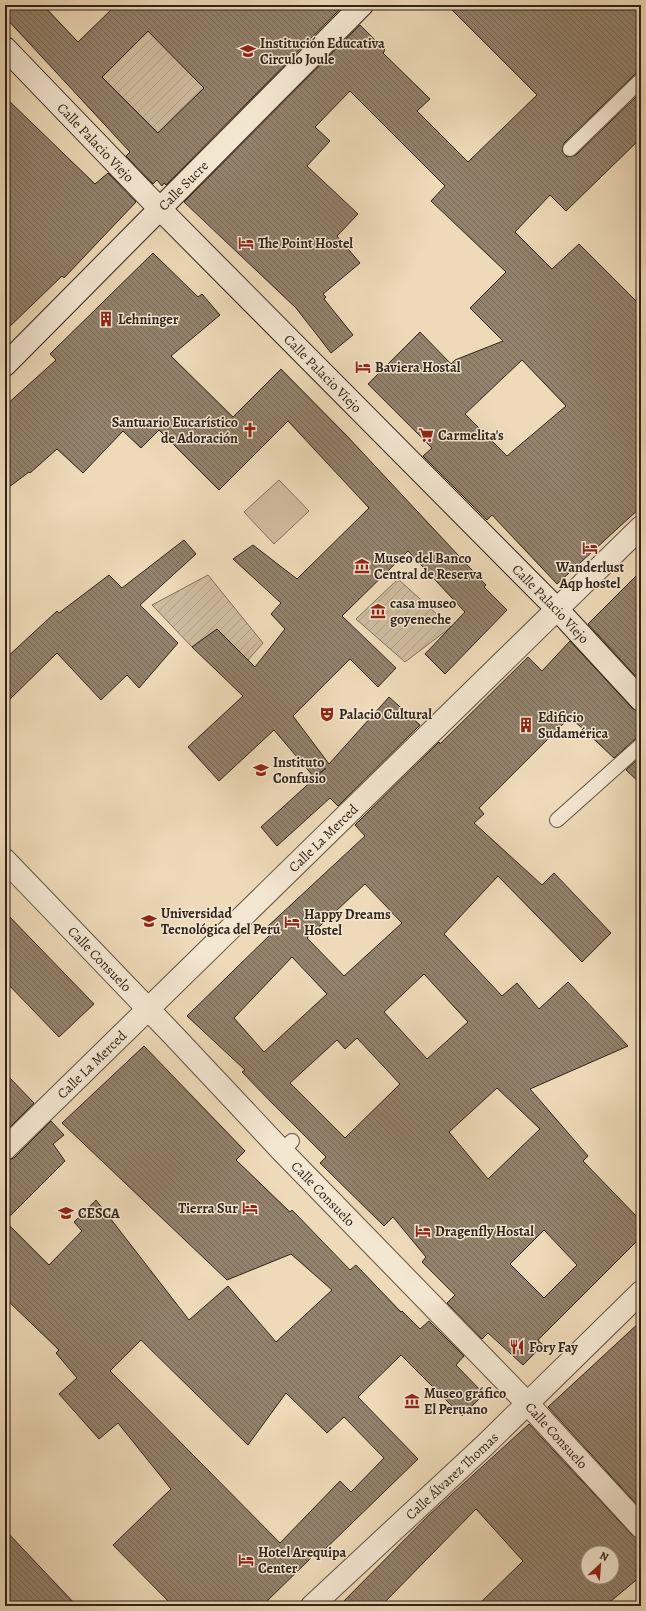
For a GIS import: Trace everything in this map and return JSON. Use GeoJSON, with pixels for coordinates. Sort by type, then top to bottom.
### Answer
{"type":"FeatureCollection","features":[{"type":"Feature","properties":{"kind":"street","name":"Calle Sucre"},"geometry":{"type":"LineString","coordinates":[[5,365],[362,5]]}},
{"type":"Feature","properties":{"kind":"street","name":"Calle Palacio Viejo"},"geometry":{"type":"LineString","coordinates":[[5,48],[160,209],[557,609],[641,700]]}},
{"type":"Feature","properties":{"kind":"street","name":"Calle La Merced"},"geometry":{"type":"LineString","coordinates":[[5,1149],[641,527]]}},
{"type":"Feature","properties":{"kind":"street","name":"Calle Consuelo"},"geometry":{"type":"LineString","coordinates":[[5,860],[149,1009],[287,1146],[641,1527]]}},
{"type":"Feature","properties":{"kind":"street","name":"Calle Álvarez Thomas"},"geometry":{"type":"LineString","coordinates":[[312,1606],[485,1445],[641,1292]]}},
{"type":"Feature","properties":{"kind":"lane"},"geometry":{"type":"LineString","coordinates":[[570,149],[641,80]]}},
{"type":"Feature","properties":{"kind":"lane"},"geometry":{"type":"LineString","coordinates":[[557,820],[641,745]]}},
{"type":"Feature","properties":{"kind":"shaded area"},"geometry":{"type":"Polygon","coordinates":[[[148,31],[204,88],[158,133],[102,77],[148,31]]]}},
{"type":"Feature","properties":{"kind":"shaded area"},"geometry":{"type":"Polygon","coordinates":[[[279,480],[309,511],[274,544],[244,512],[279,480]]]}},
{"type":"Feature","properties":{"kind":"shaded area"},"geometry":{"type":"Polygon","coordinates":[[[208,575],[263,643],[248,660],[217,629],[192,647],[152,605],[208,575]]]}},
{"type":"Feature","properties":{"kind":"shaded area"},"geometry":{"type":"Polygon","coordinates":[[[398,579],[451,627],[405,662],[356,619],[398,579]]]}},
{"type":"Feature","properties":{"kind":"building"},"geometry":{"type":"Polygon","coordinates":[[[5,5],[43,5],[78,42],[116,5],[340,5],[342,7],[166,185],[164,183],[162,186],[157,180],[153,184],[126,156],[130,152],[5,17],[5,5]],[[148,31],[102,77],[158,133],[204,88],[148,31]]]}},
{"type":"Feature","properties":{"kind":"building"},"geometry":{"type":"Polygon","coordinates":[[[447,5],[641,5],[641,72],[635,74],[564,143],[562,151],[567,157],[576,155],[641,92],[641,138],[566,211],[550,195],[515,232],[552,269],[579,244],[641,306],[641,507],[557,584],[492,515],[487,520],[423,456],[432,448],[368,384],[420,332],[451,364],[455,360],[503,341],[470,308],[506,272],[431,201],[445,186],[350,91],[315,127],[330,141],[307,166],[358,214],[337,236],[360,263],[323,294],[326,297],[324,299],[353,335],[331,353],[296,308],[184,202],[360,25],[385,50],[383,53],[430,99],[417,111],[468,162],[537,95],[447,5]],[[522,360],[465,414],[507,456],[566,406],[522,360]]]}},
{"type":"Feature","properties":{"kind":"building"},"geometry":{"type":"Polygon","coordinates":[[[5,97],[95,184],[108,173],[136,202],[64,278],[62,276],[5,331],[5,97]]]}},
{"type":"Feature","properties":{"kind":"building"},"geometry":{"type":"Polygon","coordinates":[[[153,253],[198,297],[202,294],[220,315],[171,356],[233,417],[281,369],[347,436],[486,585],[484,587],[507,610],[445,674],[425,654],[465,612],[408,551],[342,616],[396,668],[378,687],[350,659],[293,716],[329,764],[389,697],[420,725],[338,806],[330,798],[277,846],[261,827],[326,768],[314,777],[274,730],[219,781],[188,747],[243,696],[192,647],[217,629],[255,667],[285,629],[271,614],[281,603],[233,559],[253,545],[297,579],[369,508],[288,421],[219,490],[159,430],[141,448],[123,431],[83,473],[57,449],[30,473],[29,472],[5,490],[5,406],[56,360],[50,354],[153,253]]]}},
{"type":"Feature","properties":{"kind":"building"},"geometry":{"type":"Polygon","coordinates":[[[184,540],[196,554],[140,605],[178,643],[139,688],[127,675],[101,700],[57,653],[5,704],[5,659],[57,611],[59,613],[109,575],[122,588],[184,540]]]}},
{"type":"Feature","properties":{"kind":"building"},"geometry":{"type":"Polygon","coordinates":[[[641,571],[641,682],[588,624],[641,571]]]}},
{"type":"Feature","properties":{"kind":"building"},"geometry":{"type":"Polygon","coordinates":[[[570,641],[632,708],[641,712],[641,737],[635,739],[614,758],[570,717],[479,808],[484,814],[474,823],[542,885],[554,873],[611,933],[582,962],[498,876],[444,934],[502,996],[517,983],[539,1009],[568,982],[628,1046],[530,1089],[588,1156],[583,1161],[641,1221],[641,1237],[538,1340],[543,1345],[523,1365],[488,1333],[482,1339],[447,1303],[455,1295],[422,1262],[426,1257],[393,1217],[384,1226],[320,1163],[326,1157],[242,1072],[245,1070],[187,1016],[271,934],[266,928],[365,836],[355,825],[439,742],[440,744],[528,657],[542,671],[570,641]],[[365,884],[307,938],[344,976],[402,923],[365,884]],[[292,957],[234,1018],[264,1052],[327,994],[292,957]],[[424,974],[384,1012],[427,1059],[468,1022],[424,974]],[[357,1038],[345,1049],[337,1040],[290,1083],[345,1138],[400,1084],[357,1038]],[[497,1088],[449,1132],[488,1179],[540,1129],[497,1088]],[[544,1230],[510,1264],[544,1298],[577,1265],[544,1230]]]}},
{"type":"Feature","properties":{"kind":"building"},"geometry":{"type":"Polygon","coordinates":[[[641,756],[641,784],[626,770],[641,756]]]}},
{"type":"Feature","properties":{"kind":"building"},"geometry":{"type":"Polygon","coordinates":[[[5,912],[94,1004],[59,1037],[5,981],[5,912]]]}},
{"type":"Feature","properties":{"kind":"building"},"geometry":{"type":"Polygon","coordinates":[[[144,1046],[245,1151],[236,1160],[290,1212],[292,1210],[350,1270],[356,1265],[401,1312],[402,1311],[420,1329],[429,1321],[464,1356],[456,1365],[484,1394],[462,1416],[401,1355],[358,1397],[418,1459],[317,1557],[314,1555],[262,1606],[173,1606],[113,1545],[171,1489],[118,1423],[99,1439],[59,1394],[77,1378],[56,1353],[59,1350],[5,1298],[5,1221],[49,1265],[82,1231],[74,1222],[96,1200],[189,1320],[228,1286],[276,1342],[332,1290],[291,1254],[227,1280],[62,1123],[144,1046]],[[141,1340],[110,1371],[280,1543],[340,1481],[351,1492],[384,1458],[344,1417],[327,1433],[286,1393],[248,1445],[141,1340]]]}},
{"type":"Feature","properties":{"kind":"building"},"geometry":{"type":"Polygon","coordinates":[[[5,1073],[34,1103],[5,1132],[5,1073]]]}},
{"type":"Feature","properties":{"kind":"building"},"geometry":{"type":"Polygon","coordinates":[[[51,1121],[64,1135],[53,1144],[65,1161],[5,1221],[5,1161],[14,1158],[51,1121]]]}},
{"type":"Feature","properties":{"kind":"building"},"geometry":{"type":"Polygon","coordinates":[[[641,1321],[641,1509],[548,1407],[641,1321]]]}},
{"type":"Feature","properties":{"kind":"building"},"geometry":{"type":"Polygon","coordinates":[[[529,1424],[632,1535],[641,1539],[641,1576],[605,1606],[477,1606],[523,1561],[476,1509],[381,1606],[339,1606],[429,1515],[529,1424]]]}},
{"type":"Feature","properties":{"kind":"building"},"geometry":{"type":"Polygon","coordinates":[[[5,1530],[77,1606],[5,1606],[5,1530]]]}},
{"type":"Feature","properties":{"kind":"place","name":"Institución Educativa Circulo Joule"},"geometry":{"type":"Point","coordinates":[248,51]}},
{"type":"Feature","properties":{"kind":"place","name":"The Point Hostel"},"geometry":{"type":"Point","coordinates":[246,243]}},
{"type":"Feature","properties":{"kind":"place","name":"Lehninger"},"geometry":{"type":"Point","coordinates":[106,319]}},
{"type":"Feature","properties":{"kind":"place","name":"Baviera Hostal"},"geometry":{"type":"Point","coordinates":[363,367]}},
{"type":"Feature","properties":{"kind":"place","name":"Santuario Eucarístico de Adoración"},"geometry":{"type":"Point","coordinates":[250,430]}},
{"type":"Feature","properties":{"kind":"place","name":"Carmelita's"},"geometry":{"type":"Point","coordinates":[426,435]}},
{"type":"Feature","properties":{"kind":"place","name":"Wanderlust Aqp hostel"},"geometry":{"type":"Point","coordinates":[590,548]}},
{"type":"Feature","properties":{"kind":"place","name":"Museo del Banco Central de Reserva"},"geometry":{"type":"Point","coordinates":[362,566]}},
{"type":"Feature","properties":{"kind":"place","name":"casa museo goyeneche"},"geometry":{"type":"Point","coordinates":[378,611]}},
{"type":"Feature","properties":{"kind":"place","name":"Palacio Cultural"},"geometry":{"type":"Point","coordinates":[327,714]}},
{"type":"Feature","properties":{"kind":"place","name":"Edificio Sudamérica"},"geometry":{"type":"Point","coordinates":[526,725]}},
{"type":"Feature","properties":{"kind":"place","name":"Instituto Confusio"},"geometry":{"type":"Point","coordinates":[261,770]}},
{"type":"Feature","properties":{"kind":"place","name":"Universidad Tecnológica del Perú"},"geometry":{"type":"Point","coordinates":[149,921]}},
{"type":"Feature","properties":{"kind":"place","name":"Happy Dreams Hostel"},"geometry":{"type":"Point","coordinates":[292,922]}},
{"type":"Feature","properties":{"kind":"place","name":"Tierra Sur"},"geometry":{"type":"Point","coordinates":[250,1208]}},
{"type":"Feature","properties":{"kind":"place","name":"CESCA"},"geometry":{"type":"Point","coordinates":[66,1213]}},
{"type":"Feature","properties":{"kind":"place","name":"Dragenfly Hostal"},"geometry":{"type":"Point","coordinates":[423,1231]}},
{"type":"Feature","properties":{"kind":"place","name":"Fory Fay"},"geometry":{"type":"Point","coordinates":[517,1347]}},
{"type":"Feature","properties":{"kind":"place","name":"Museo gráfico El Peruano"},"geometry":{"type":"Point","coordinates":[412,1401]}},
{"type":"Feature","properties":{"kind":"place","name":"Hotel Arequipa Center"},"geometry":{"type":"Point","coordinates":[246,1560]}}]}
